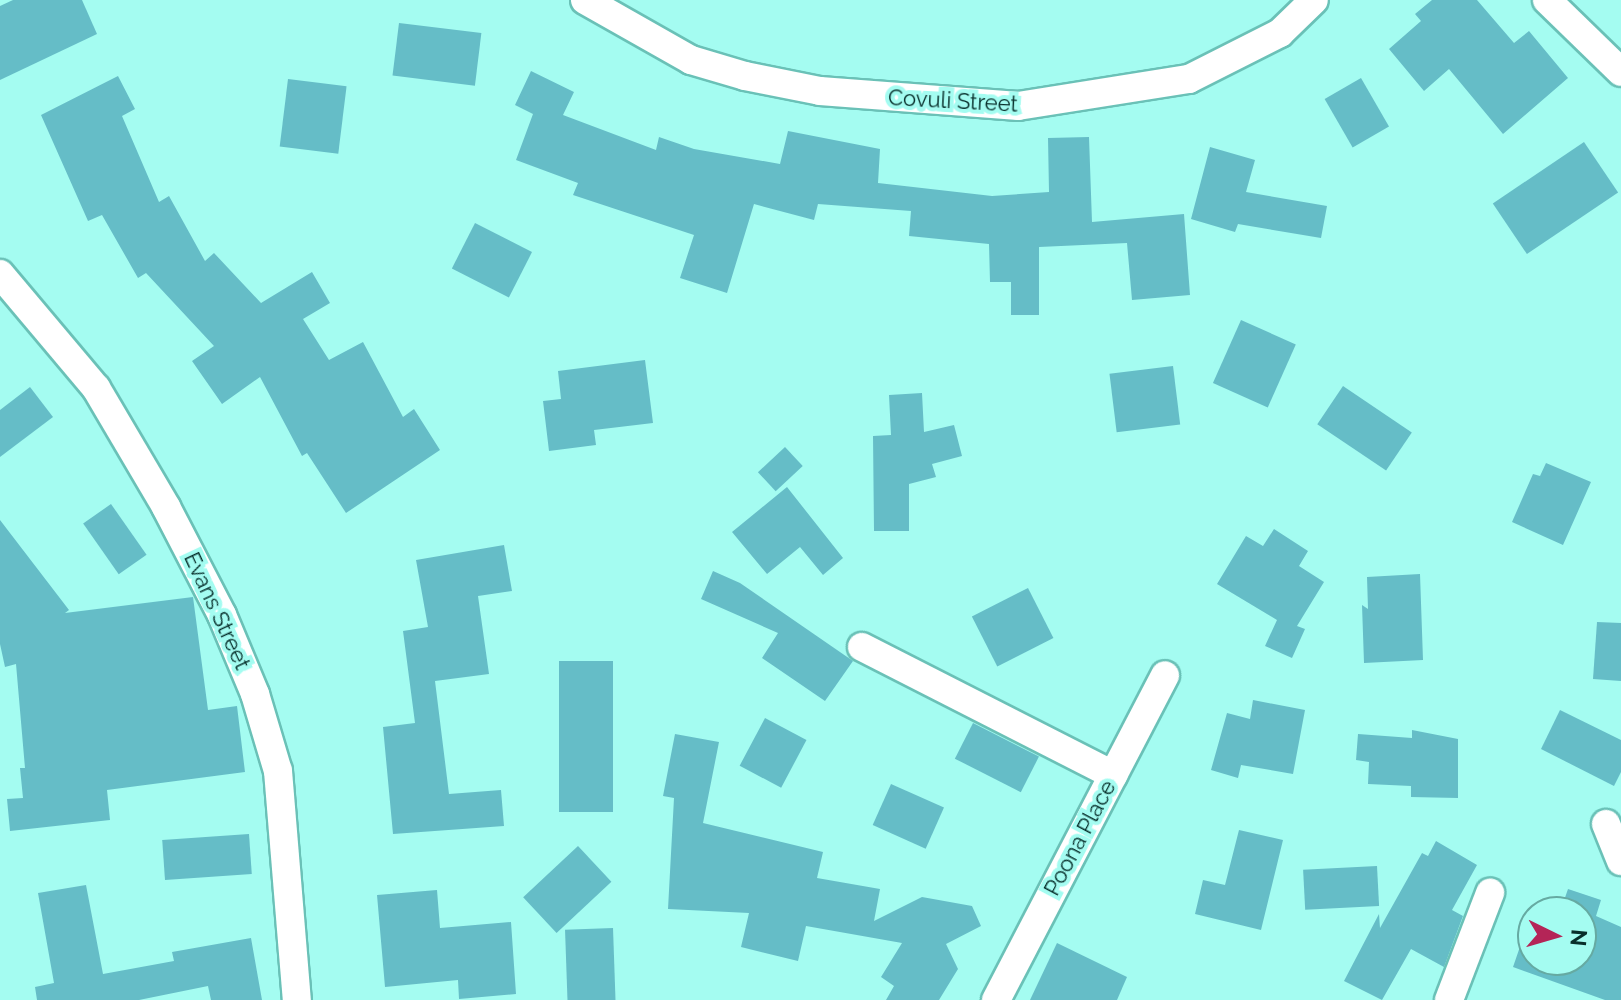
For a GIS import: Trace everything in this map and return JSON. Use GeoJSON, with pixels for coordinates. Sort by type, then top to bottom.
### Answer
{"type":"FeatureCollection","features":[{"type":"Feature","properties":{"kind":"street","name":"Covuli Street"},"geometry":{"type":"LineString","coordinates":[[585,0],[691,60],[745,76],[820,91],[1018,106],[1189,79],[1280,33],[1314,0]]}},
{"type":"Feature","properties":{"kind":"street"},"geometry":{"type":"LineString","coordinates":[[1547,0],[1621,72]]}},
{"type":"Feature","properties":{"kind":"street","name":"Evans Street"},"geometry":{"type":"LineString","coordinates":[[0,274],[96,388],[180,534],[255,694],[278,771],[297,1000]]}},
{"type":"Feature","properties":{"kind":"street"},"geometry":{"type":"LineString","coordinates":[[862,647],[1113,775]]}},
{"type":"Feature","properties":{"kind":"street","name":"Poona Place"},"geometry":{"type":"LineString","coordinates":[[996,1000],[1165,675]]}},
{"type":"Feature","properties":{"kind":"street"},"geometry":{"type":"LineString","coordinates":[[1606,824],[1621,861]]}},
{"type":"Feature","properties":{"kind":"street"},"geometry":{"type":"LineString","coordinates":[[1449,1000],[1490,893]]}},
{"type":"Feature","properties":{"kind":"building"},"geometry":{"type":"Polygon","coordinates":[[[13,0],[82,0],[97,34],[0,80],[0,6],[13,0]]]}},
{"type":"Feature","properties":{"kind":"building"},"geometry":{"type":"Polygon","coordinates":[[[1432,0],[1477,0],[1514,43],[1529,31],[1568,78],[1503,134],[1449,69],[1424,91],[1389,49],[1421,21],[1415,14],[1432,0]]]}},
{"type":"Feature","properties":{"kind":"building"},"geometry":{"type":"Polygon","coordinates":[[[399,23],[481,33],[475,86],[393,76],[399,23]]]}},
{"type":"Feature","properties":{"kind":"building"},"geometry":{"type":"Polygon","coordinates":[[[531,71],[574,92],[563,115],[656,150],[659,137],[694,149],[780,164],[788,131],[880,149],[878,183],[992,196],[1049,192],[1048,138],[1089,137],[1092,222],[1184,214],[1190,295],[1132,300],[1127,243],[1039,247],[1039,315],[1011,315],[1011,282],[990,282],[989,244],[909,236],[911,211],[818,204],[814,220],[754,204],[727,293],[680,278],[694,235],[573,195],[578,183],[516,160],[533,114],[515,105],[531,71]]]}},
{"type":"Feature","properties":{"kind":"building"},"geometry":{"type":"Polygon","coordinates":[[[118,76],[135,109],[122,116],[159,202],[169,196],[205,261],[214,253],[261,303],[312,272],[330,303],[303,319],[329,360],[363,342],[403,417],[414,409],[440,450],[346,513],[307,453],[302,456],[260,377],[222,404],[192,361],[214,346],[146,273],[138,278],[102,215],[88,221],[41,115],[118,76]]]}},
{"type":"Feature","properties":{"kind":"building"},"geometry":{"type":"Polygon","coordinates":[[[1361,78],[1389,126],[1353,147],[1325,99],[1361,78]]]}},
{"type":"Feature","properties":{"kind":"building"},"geometry":{"type":"Polygon","coordinates":[[[288,79],[347,86],[338,154],[280,146],[288,79]]]}},
{"type":"Feature","properties":{"kind":"building"},"geometry":{"type":"Polygon","coordinates":[[[1584,142],[1618,193],[1527,254],[1493,204],[1584,142]]]}},
{"type":"Feature","properties":{"kind":"building"},"geometry":{"type":"Polygon","coordinates":[[[1210,147],[1255,160],[1246,192],[1327,206],[1321,238],[1238,224],[1235,232],[1191,219],[1210,147]]]}},
{"type":"Feature","properties":{"kind":"building"},"geometry":{"type":"Polygon","coordinates":[[[475,223],[532,252],[509,297],[452,268],[475,223]]]}},
{"type":"Feature","properties":{"kind":"building"},"geometry":{"type":"Polygon","coordinates":[[[1241,320],[1296,344],[1268,407],[1213,383],[1241,320]]]}},
{"type":"Feature","properties":{"kind":"building"},"geometry":{"type":"Polygon","coordinates":[[[645,360],[653,423],[594,430],[596,445],[549,451],[543,401],[561,399],[558,371],[645,360]]]}},
{"type":"Feature","properties":{"kind":"building"},"geometry":{"type":"Polygon","coordinates":[[[1173,366],[1180,425],[1117,432],[1109,374],[1173,366]]]}},
{"type":"Feature","properties":{"kind":"building"},"geometry":{"type":"Polygon","coordinates":[[[1343,386],[1412,432],[1386,471],[1317,424],[1343,386]]]}},
{"type":"Feature","properties":{"kind":"building"},"geometry":{"type":"Polygon","coordinates":[[[30,387],[53,417],[0,457],[0,410],[30,387]]]}},
{"type":"Feature","properties":{"kind":"building"},"geometry":{"type":"Polygon","coordinates":[[[922,393],[924,432],[954,425],[962,456],[932,464],[936,477],[909,484],[909,531],[874,531],[873,436],[891,435],[889,395],[922,393]]]}},
{"type":"Feature","properties":{"kind":"building"},"geometry":{"type":"Polygon","coordinates":[[[785,447],[803,466],[776,491],[758,472],[785,447]]]}},
{"type":"Feature","properties":{"kind":"building"},"geometry":{"type":"Polygon","coordinates":[[[1546,463],[1591,482],[1563,545],[1512,522],[1533,474],[1540,476],[1546,463]]]}},
{"type":"Feature","properties":{"kind":"building"},"geometry":{"type":"Polygon","coordinates":[[[787,487],[843,558],[823,575],[800,547],[767,574],[732,532],[787,487]]]}},
{"type":"Feature","properties":{"kind":"building"},"geometry":{"type":"Polygon","coordinates":[[[111,504],[147,555],[119,574],[83,524],[111,504]]]}},
{"type":"Feature","properties":{"kind":"building"},"geometry":{"type":"Polygon","coordinates":[[[0,520],[69,610],[65,613],[193,597],[208,710],[237,706],[245,772],[107,790],[110,820],[10,831],[7,799],[23,798],[20,768],[25,768],[16,664],[5,667],[0,644],[0,520]]]}},
{"type":"Feature","properties":{"kind":"building"},"geometry":{"type":"Polygon","coordinates":[[[1274,529],[1308,551],[1299,566],[1324,582],[1297,626],[1305,629],[1292,658],[1265,646],[1277,620],[1217,584],[1246,536],[1263,546],[1274,529]]]}},
{"type":"Feature","properties":{"kind":"building"},"geometry":{"type":"Polygon","coordinates":[[[504,545],[512,591],[478,596],[489,674],[435,681],[449,794],[501,790],[504,826],[393,834],[383,727],[415,723],[403,631],[428,627],[416,560],[504,545]]]}},
{"type":"Feature","properties":{"kind":"building"},"geometry":{"type":"Polygon","coordinates":[[[713,571],[740,583],[853,661],[825,701],[762,658],[778,633],[701,599],[713,571]]]}},
{"type":"Feature","properties":{"kind":"building"},"geometry":{"type":"Polygon","coordinates":[[[1420,574],[1423,660],[1364,663],[1362,605],[1368,609],[1367,577],[1420,574]]]}},
{"type":"Feature","properties":{"kind":"building"},"geometry":{"type":"Polygon","coordinates":[[[1028,588],[1053,638],[997,666],[972,617],[1028,588]]]}},
{"type":"Feature","properties":{"kind":"building"},"geometry":{"type":"Polygon","coordinates":[[[1597,622],[1621,623],[1621,681],[1593,679],[1597,622]]]}},
{"type":"Feature","properties":{"kind":"building"},"geometry":{"type":"Polygon","coordinates":[[[559,661],[613,661],[613,812],[559,812],[559,661]]]}},
{"type":"Feature","properties":{"kind":"building"},"geometry":{"type":"Polygon","coordinates":[[[1253,700],[1305,710],[1293,774],[1241,765],[1238,778],[1211,770],[1227,713],[1250,719],[1253,700]]]}},
{"type":"Feature","properties":{"kind":"building"},"geometry":{"type":"Polygon","coordinates":[[[1560,710],[1621,740],[1621,772],[1614,786],[1541,749],[1560,710]]]}},
{"type":"Feature","properties":{"kind":"building"},"geometry":{"type":"Polygon","coordinates":[[[765,718],[806,740],[781,788],[740,766],[765,718]]]}},
{"type":"Feature","properties":{"kind":"building"},"geometry":{"type":"Polygon","coordinates":[[[973,723],[1039,757],[1021,792],[955,759],[973,723]]]}},
{"type":"Feature","properties":{"kind":"building"},"geometry":{"type":"Polygon","coordinates":[[[1412,730],[1458,739],[1458,798],[1411,797],[1411,786],[1368,784],[1369,762],[1356,760],[1358,734],[1412,738],[1412,730]]]}},
{"type":"Feature","properties":{"kind":"building"},"geometry":{"type":"Polygon","coordinates":[[[675,734],[719,742],[703,823],[823,852],[817,878],[880,889],[874,921],[922,897],[972,906],[981,926],[946,944],[958,969],[939,1000],[886,1000],[894,986],[881,977],[902,943],[806,926],[798,961],[741,947],[749,913],[668,909],[674,798],[663,796],[675,734]]]}},
{"type":"Feature","properties":{"kind":"building"},"geometry":{"type":"Polygon","coordinates":[[[891,784],[944,808],[926,849],[873,825],[891,784]]]}},
{"type":"Feature","properties":{"kind":"building"},"geometry":{"type":"Polygon","coordinates":[[[1239,830],[1283,840],[1261,930],[1195,914],[1203,880],[1225,885],[1239,830]]]}},
{"type":"Feature","properties":{"kind":"building"},"geometry":{"type":"Polygon","coordinates":[[[249,834],[252,874],[165,880],[162,840],[249,834]]]}},
{"type":"Feature","properties":{"kind":"building"},"geometry":{"type":"Polygon","coordinates":[[[1436,841],[1477,865],[1452,910],[1463,916],[1444,967],[1411,949],[1382,1000],[1344,981],[1379,914],[1380,928],[1422,853],[1428,856],[1436,841]]]}},
{"type":"Feature","properties":{"kind":"building"},"geometry":{"type":"Polygon","coordinates":[[[578,846],[611,882],[557,933],[523,897],[578,846]]]}},
{"type":"Feature","properties":{"kind":"building"},"geometry":{"type":"Polygon","coordinates":[[[1377,866],[1379,906],[1305,910],[1303,870],[1377,866]]]}},
{"type":"Feature","properties":{"kind":"building"},"geometry":{"type":"Polygon","coordinates":[[[86,885],[103,974],[174,961],[172,952],[251,938],[262,1000],[211,1000],[208,986],[139,1000],[37,1000],[35,987],[54,983],[38,893],[86,885]]]}},
{"type":"Feature","properties":{"kind":"building"},"geometry":{"type":"Polygon","coordinates":[[[1568,889],[1589,896],[1566,896],[1568,889]]]}},
{"type":"Feature","properties":{"kind":"building"},"geometry":{"type":"Polygon","coordinates":[[[437,890],[440,928],[511,922],[516,994],[459,999],[458,980],[385,987],[377,895],[437,890]]]}},
{"type":"Feature","properties":{"kind":"building"},"geometry":{"type":"Polygon","coordinates":[[[1597,916],[1621,927],[1621,1000],[1605,1000],[1538,976],[1597,976],[1597,916]]]}},
{"type":"Feature","properties":{"kind":"building"},"geometry":{"type":"Polygon","coordinates":[[[613,928],[616,1000],[567,1000],[565,930],[613,928]]]}},
{"type":"Feature","properties":{"kind":"building"},"geometry":{"type":"Polygon","coordinates":[[[1057,943],[1127,977],[1117,1000],[1030,1000],[1057,943]]]}}]}
